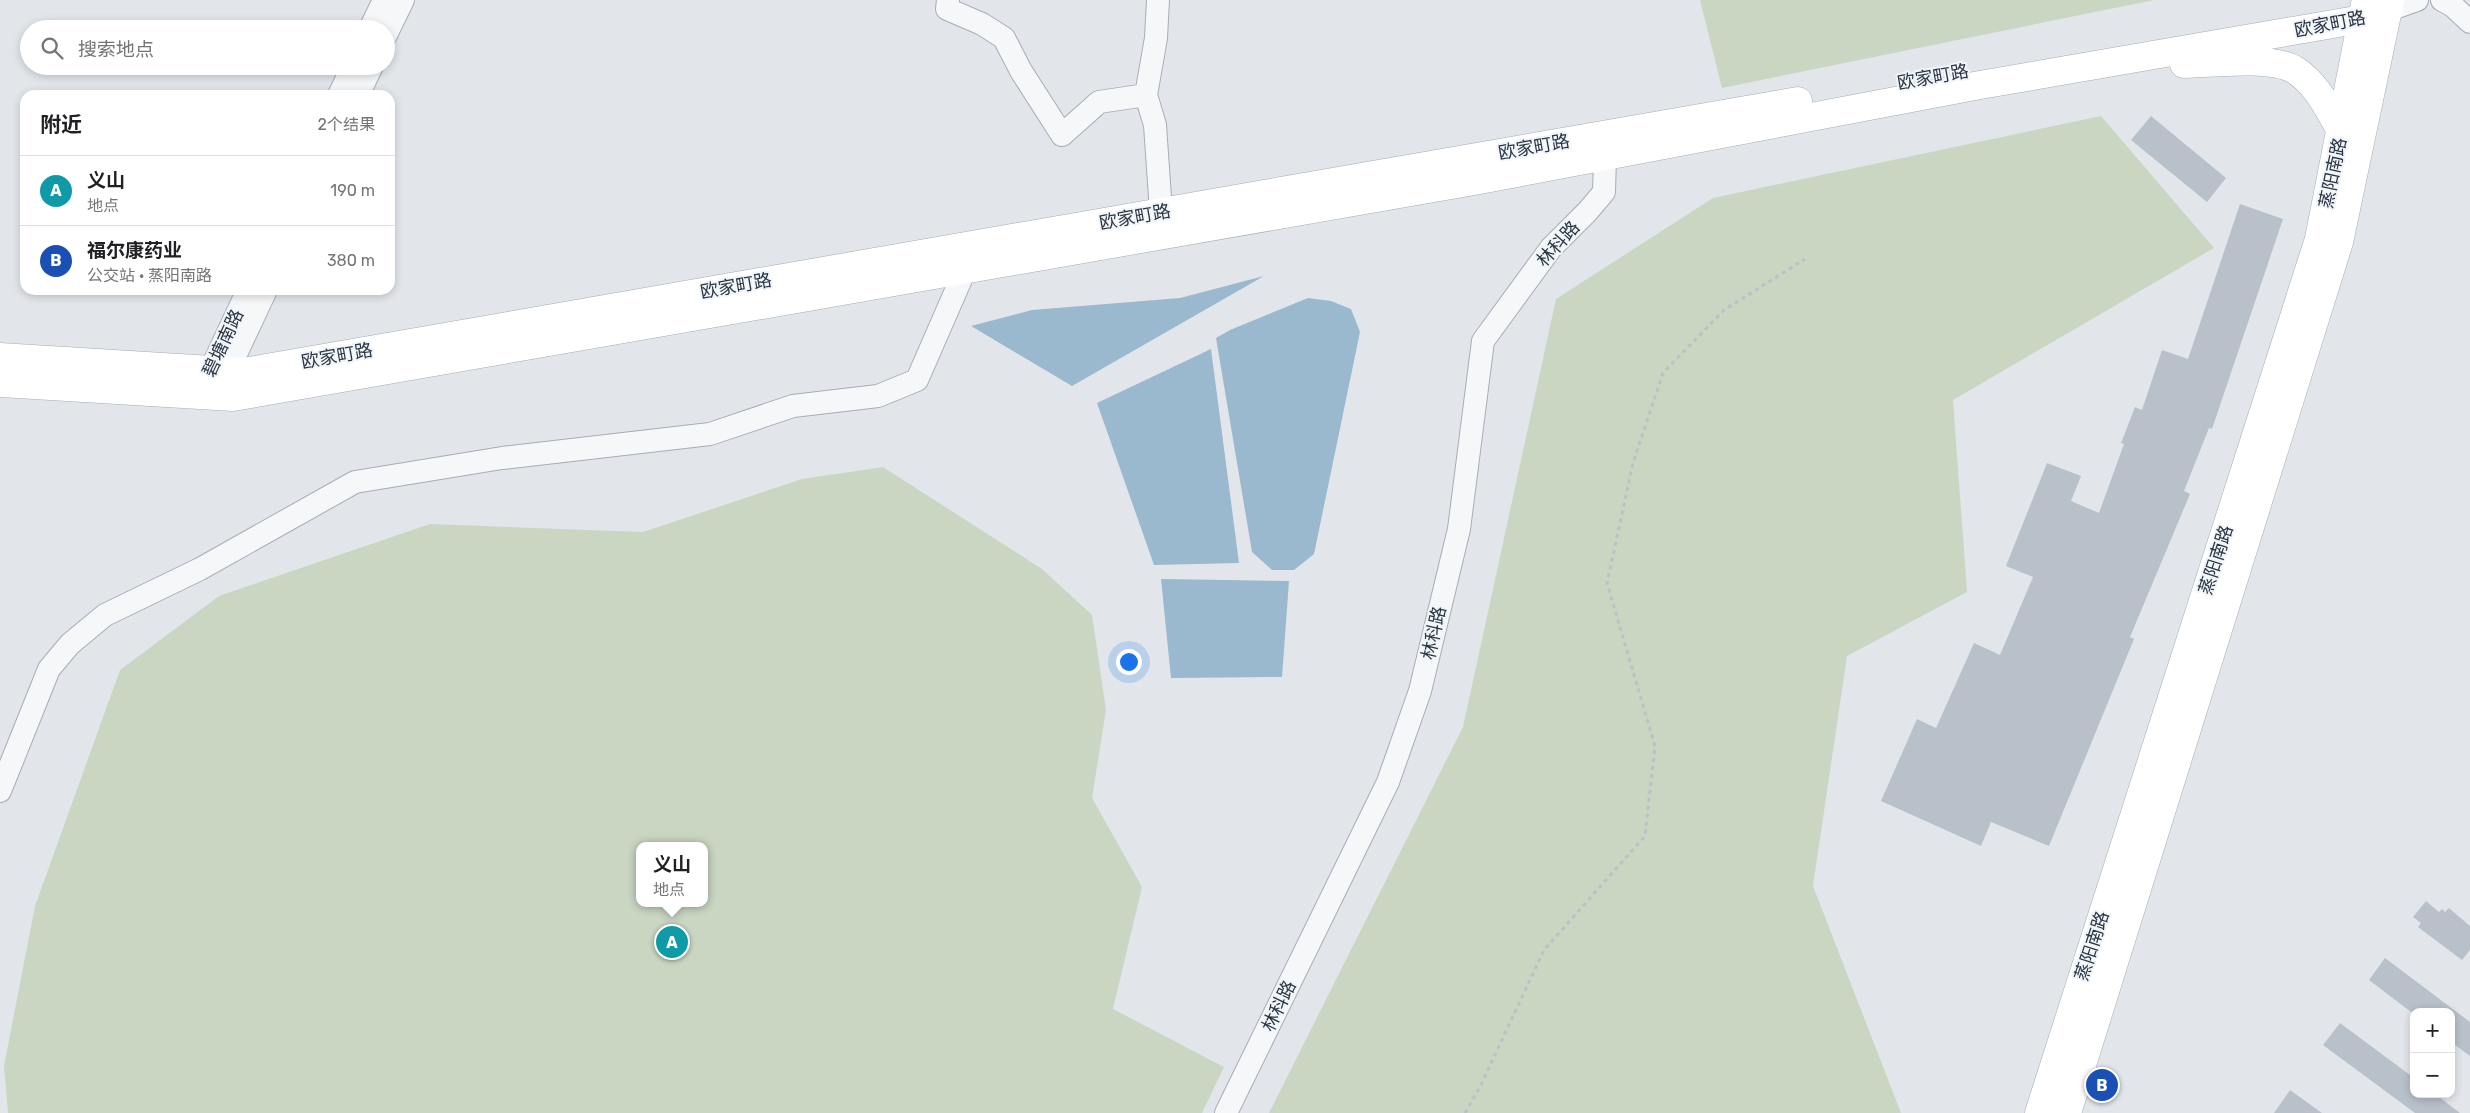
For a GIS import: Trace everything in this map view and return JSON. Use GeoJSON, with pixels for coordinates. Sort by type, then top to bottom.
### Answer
{"type":"FeatureCollection","features":[{"type":"Feature","properties":{"kind":"main road","name":"欧家町路"},"geometry":{"type":"LineString","coordinates":[[0,383],[215,383],[966,270],[1605,157],[1980,85],[2092,66],[2375,6]]}},
{"type":"Feature","properties":{"kind":"main road","name":"欧家町路"},"geometry":{"type":"LineString","coordinates":[[0,357],[215,383],[244,372],[1161,212],[2375,6]]}},
{"type":"Feature","properties":{"kind":"main road","name":"蒸阳南路"},"geometry":{"type":"LineString","coordinates":[[2039,1113],[2319,239],[2341,131],[2375,6]]}},
{"type":"Feature","properties":{"kind":"main road","name":"蒸阳南路"},"geometry":{"type":"LineString","coordinates":[[2067,1113],[2339,242],[2375,6]]}},
{"type":"Feature","properties":{"kind":"main road"},"geometry":{"type":"LineString","coordinates":[[2092,66],[2275,62],[2295,70],[2322,98],[2341,131]]}},
{"type":"Feature","properties":{"kind":"street"},"geometry":{"type":"LineString","coordinates":[[374,20],[384,0]]}},
{"type":"Feature","properties":{"kind":"street"},"geometry":{"type":"LineString","coordinates":[[393,20],[403,0]]}},
{"type":"Feature","properties":{"kind":"street"},"geometry":{"type":"LineString","coordinates":[[948,0],[947,9],[982,24],[1004,38],[1029,86],[1062,135],[1099,102],[1146,94]]}},
{"type":"Feature","properties":{"kind":"street"},"geometry":{"type":"LineString","coordinates":[[1158,0],[1156,38],[1146,94],[1155,125],[1161,212]]}},
{"type":"Feature","properties":{"kind":"street"},"geometry":{"type":"LineString","coordinates":[[2375,6],[2417,0]]}},
{"type":"Feature","properties":{"kind":"street"},"geometry":{"type":"LineString","coordinates":[[2442,0],[2453,6],[2470,22]]}},
{"type":"Feature","properties":{"kind":"street"},"geometry":{"type":"LineString","coordinates":[[341,90],[349,75]]}},
{"type":"Feature","properties":{"kind":"street"},"geometry":{"type":"LineString","coordinates":[[360,90],[368,75]]}},
{"type":"Feature","properties":{"kind":"street","name":"林科路"},"geometry":{"type":"LineString","coordinates":[[1226,1113],[1388,782],[1420,691],[1459,529],[1483,340],[1551,248],[1604,192],[1605,157]]}},
{"type":"Feature","properties":{"kind":"street"},"geometry":{"type":"LineString","coordinates":[[0,791],[49,669],[70,644],[105,615],[200,569],[355,482],[502,458],[710,434],[793,406],[878,396],[917,380],[966,270]]}},
{"type":"Feature","properties":{"kind":"street","name":"碧塘南路"},"geometry":{"type":"LineString","coordinates":[[215,383],[246,295]]}},
{"type":"Feature","properties":{"kind":"street","name":"碧塘南路"},"geometry":{"type":"LineString","coordinates":[[215,383],[263,295]]}},
{"type":"Feature","properties":{"kind":"path"},"geometry":{"type":"LineString","coordinates":[[1465,1113],[1480,1087],[1544,950],[1645,836],[1655,746],[1607,583],[1633,463],[1663,373],[1724,310],[1805,259]]}},
{"type":"Feature","properties":{"kind":"green space"},"geometry":{"type":"Polygon","coordinates":[[[1700,0],[2154,0],[1722,88],[1700,0]]]}},
{"type":"Feature","properties":{"kind":"green space"},"geometry":{"type":"Polygon","coordinates":[[[2101,116],[2214,248],[1953,400],[1967,592],[1847,656],[1813,886],[1901,1113],[1269,1113],[1463,727],[1556,299],[1713,198],[2101,116]]]}},
{"type":"Feature","properties":{"kind":"green space"},"geometry":{"type":"Polygon","coordinates":[[[883,467],[1042,569],[1092,615],[1106,710],[1092,798],[1142,887],[1113,1009],[1224,1067],[1202,1113],[8,1113],[4,1066],[35,906],[120,670],[219,596],[430,524],[643,532],[802,479],[883,467]]]}},
{"type":"Feature","properties":{"kind":"water"},"geometry":{"type":"Polygon","coordinates":[[[1264,276],[1072,386],[971,326],[1032,310],[1180,298],[1264,276]]]}},
{"type":"Feature","properties":{"kind":"water"},"geometry":{"type":"Polygon","coordinates":[[[1308,298],[1331,301],[1351,309],[1360,332],[1314,554],[1294,570],[1272,570],[1252,552],[1216,338],[1230,330],[1308,298]]]}},
{"type":"Feature","properties":{"kind":"water"},"geometry":{"type":"Polygon","coordinates":[[[1211,349],[1239,563],[1154,565],[1097,403],[1211,349]]]}},
{"type":"Feature","properties":{"kind":"water"},"geometry":{"type":"Polygon","coordinates":[[[1161,579],[1289,581],[1282,677],[1171,678],[1161,579]]]}},
{"type":"Feature","properties":{"kind":"building"},"geometry":{"type":"Polygon","coordinates":[[[2151,116],[2226,178],[2207,202],[2131,140],[2151,116]]]}},
{"type":"Feature","properties":{"kind":"building"},"geometry":{"type":"Polygon","coordinates":[[[2240,204],[2283,219],[2212,429],[2209,428],[2184,491],[2190,494],[2130,637],[2134,639],[2049,846],[1991,822],[1981,846],[1881,801],[1917,719],[1936,728],[1974,643],[2000,655],[2033,577],[2006,566],[2047,463],[2081,476],[2071,501],[2099,513],[2124,444],[2121,443],[2135,407],[2142,410],[2162,350],[2188,359],[2240,204]]]}},
{"type":"Feature","properties":{"kind":"building"},"geometry":{"type":"Polygon","coordinates":[[[2426,901],[2439,912],[2442,909],[2445,912],[2449,908],[2470,926],[2470,950],[2462,960],[2418,927],[2421,923],[2413,917],[2426,901]]]}},
{"type":"Feature","properties":{"kind":"building"},"geometry":{"type":"Polygon","coordinates":[[[2385,958],[2451,1008],[2410,1008],[2410,1011],[2369,980],[2385,958]]]}},
{"type":"Feature","properties":{"kind":"building"},"geometry":{"type":"Polygon","coordinates":[[[2455,1011],[2470,1022],[2470,1056],[2455,1045],[2455,1011]]]}},
{"type":"Feature","properties":{"kind":"building"},"geometry":{"type":"Polygon","coordinates":[[[2340,1023],[2410,1075],[2410,1098],[2440,1098],[2460,1113],[2415,1113],[2323,1045],[2340,1023]]]}},
{"type":"Feature","properties":{"kind":"building"},"geometry":{"type":"Polygon","coordinates":[[[2290,1090],[2322,1113],[2274,1113],[2290,1090]]]}},
{"type":"Feature","properties":{"kind":"place","name":"义山"},"geometry":{"type":"Point","coordinates":[672,942]}},
{"type":"Feature","properties":{"kind":"place","name":"福尔康药业"},"geometry":{"type":"Point","coordinates":[2102,1085]}}]}
